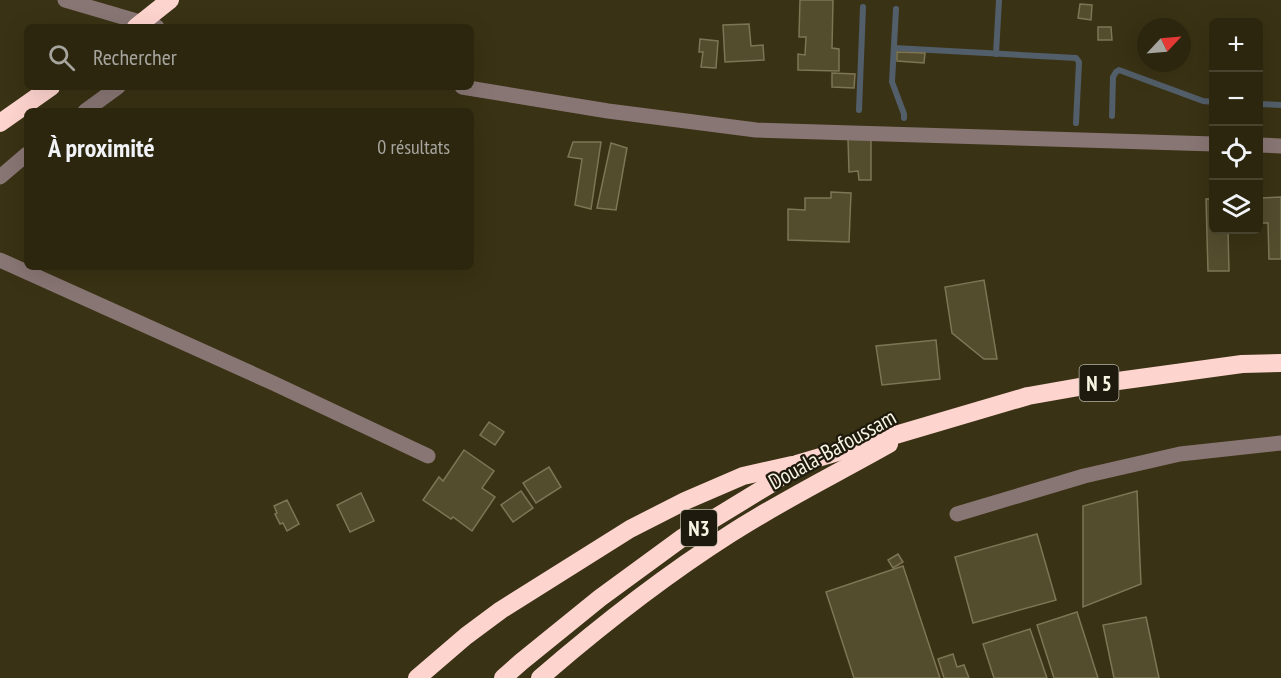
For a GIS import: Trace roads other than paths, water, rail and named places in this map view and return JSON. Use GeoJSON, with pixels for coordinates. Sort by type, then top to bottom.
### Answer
{"type":"FeatureCollection","features":[{"type":"Feature","properties":{"kind":"highway"},"geometry":{"type":"LineString","coordinates":[[147,24],[170,0]]}},
{"type":"Feature","properties":{"kind":"highway"},"geometry":{"type":"LineString","coordinates":[[0,123],[47,90]]}},
{"type":"Feature","properties":{"kind":"highway","name":"N 5"},"geometry":{"type":"LineString","coordinates":[[922,427],[1028,396],[1096,384],[1242,364],[1281,363]]}},
{"type":"Feature","properties":{"kind":"highway","name":"Douala-Bafoussam"},"geometry":{"type":"LineString","coordinates":[[503,678],[600,598],[682,538],[774,482],[797,464],[922,427]]}},
{"type":"Feature","properties":{"kind":"highway","name":"Douala-Bafoussam"},"geometry":{"type":"LineString","coordinates":[[540,678],[612,619],[731,533],[922,427]]}},
{"type":"Feature","properties":{"kind":"highway"},"geometry":{"type":"LineString","coordinates":[[417,678],[501,609],[630,529],[685,501],[743,476],[797,464]]}},
{"type":"Feature","properties":{"kind":"street"},"geometry":{"type":"LineString","coordinates":[[65,0],[139,24]]}},
{"type":"Feature","properties":{"kind":"street"},"geometry":{"type":"LineString","coordinates":[[474,89],[608,111],[756,130],[1209,144]]}},
{"type":"Feature","properties":{"kind":"street"},"geometry":{"type":"LineString","coordinates":[[89,108],[113,90]]}},
{"type":"Feature","properties":{"kind":"street"},"geometry":{"type":"LineString","coordinates":[[1263,145],[1281,146]]}},
{"type":"Feature","properties":{"kind":"street"},"geometry":{"type":"LineString","coordinates":[[0,177],[24,157]]}},
{"type":"Feature","properties":{"kind":"street"},"geometry":{"type":"LineString","coordinates":[[0,260],[428,456]]}},
{"type":"Feature","properties":{"kind":"street"},"geometry":{"type":"LineString","coordinates":[[957,514],[1084,476],[1180,454],[1281,443]]}},
{"type":"Feature","properties":{"kind":"waterway"},"geometry":{"type":"LineString","coordinates":[[996,54],[999,0]]}},
{"type":"Feature","properties":{"kind":"waterway"},"geometry":{"type":"LineString","coordinates":[[859,110],[863,7]]}},
{"type":"Feature","properties":{"kind":"waterway"},"geometry":{"type":"LineString","coordinates":[[896,9],[892,82],[904,118]]}},
{"type":"Feature","properties":{"kind":"waterway"},"geometry":{"type":"LineString","coordinates":[[894,48],[1076,58],[1079,62],[1076,123]]}},
{"type":"Feature","properties":{"kind":"waterway"},"geometry":{"type":"LineString","coordinates":[[1112,116],[1113,77],[1119,70],[1209,102]]}},
{"type":"Feature","properties":{"kind":"waterway"},"geometry":{"type":"LineString","coordinates":[[1263,104],[1281,105]]}}]}
